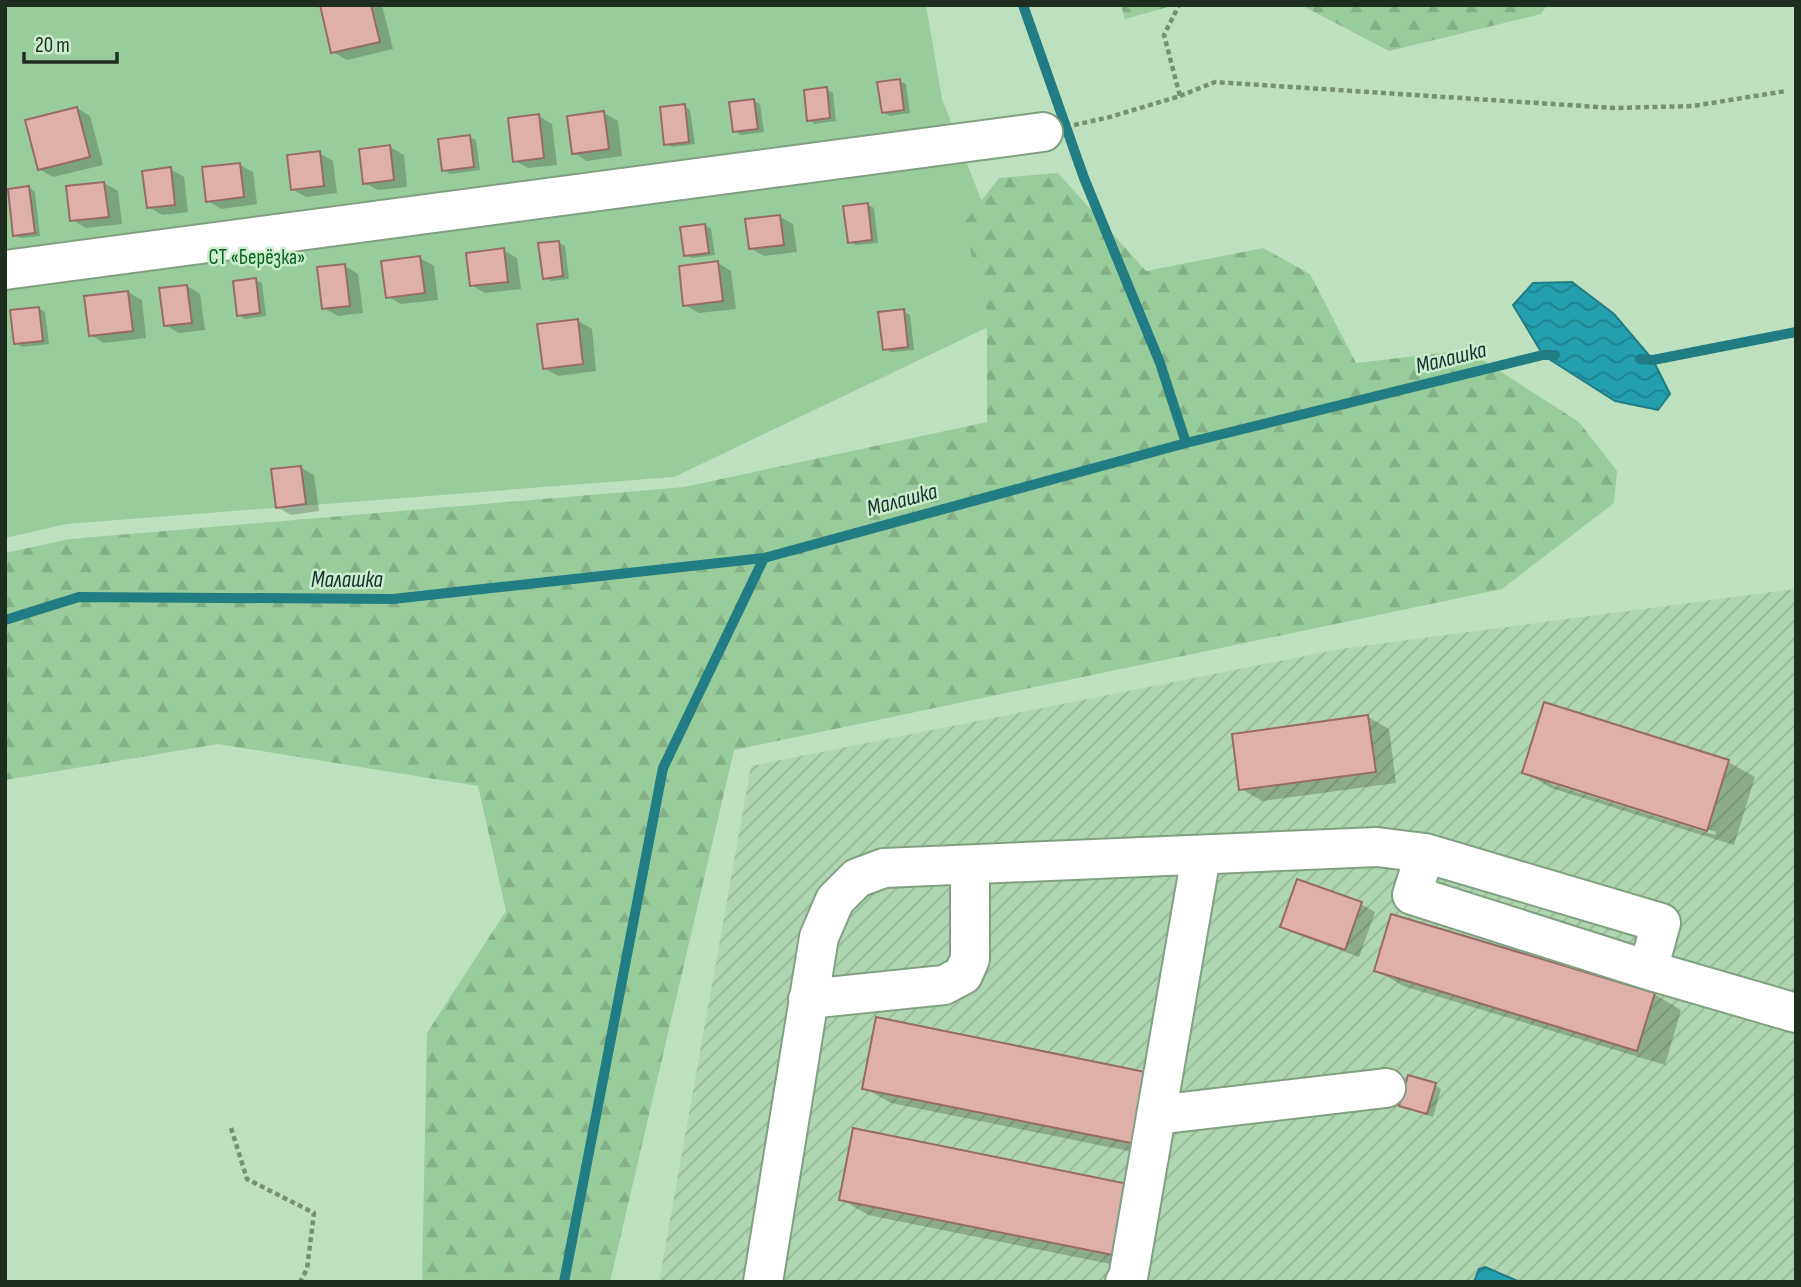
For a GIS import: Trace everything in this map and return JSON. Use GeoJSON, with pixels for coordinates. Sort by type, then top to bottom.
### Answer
{"type":"FeatureCollection","features":[{"type":"Feature","properties":{"kind":"street"},"geometry":{"type":"LineString","coordinates":[[5,270],[1043,132]]}},
{"type":"Feature","properties":{"kind":"street"},"geometry":{"type":"LineString","coordinates":[[766,1281],[819,937],[835,900],[857,878],[884,868],[1377,847],[1425,853],[1661,923],[1648,971],[1796,1013]]}},
{"type":"Feature","properties":{"kind":"street"},"geometry":{"type":"LineString","coordinates":[[1125,1282],[1128,1278],[1201,856]]}},
{"type":"Feature","properties":{"kind":"street"},"geometry":{"type":"LineString","coordinates":[[808,999],[944,985],[963,975],[970,959],[970,866]]}},
{"type":"Feature","properties":{"kind":"street"},"geometry":{"type":"LineString","coordinates":[[1156,1115],[1386,1088]]}},
{"type":"Feature","properties":{"kind":"path"},"geometry":{"type":"LineString","coordinates":[[1179,5],[1164,35],[1180,96]]}},
{"type":"Feature","properties":{"kind":"path"},"geometry":{"type":"LineString","coordinates":[[1110,117],[1180,96],[1215,82],[1615,108],[1693,106],[1786,91]]}},
{"type":"Feature","properties":{"kind":"path"},"geometry":{"type":"LineString","coordinates":[[231,1128],[247,1179],[314,1213],[307,1269],[300,1282]]}},
{"type":"Feature","properties":{"kind":"shaded area"},"geometry":{"type":"Polygon","coordinates":[[[1796,589],[1796,1282],[659,1282],[751,766],[1340,649],[1796,589]]]}},
{"type":"Feature","properties":{"kind":"green space","name":"СТ «Берёзка»"},"geometry":{"type":"Polygon","coordinates":[[[5,5],[926,5],[942,99],[1024,310],[674,477],[66,524],[5,538],[5,5]]]}},
{"type":"Feature","properties":{"kind":"green space"},"geometry":{"type":"Polygon","coordinates":[[[1121,5],[1175,5],[1125,19],[1121,5]]]}},
{"type":"Feature","properties":{"kind":"green space"},"geometry":{"type":"Polygon","coordinates":[[[1301,5],[1547,5],[1541,14],[1389,51],[1301,5]]]}},
{"type":"Feature","properties":{"kind":"green space"},"geometry":{"type":"Polygon","coordinates":[[[1058,173],[1146,271],[1263,248],[1310,274],[1356,363],[1467,350],[1579,422],[1617,471],[1614,503],[1502,589],[734,750],[610,1282],[422,1282],[427,1033],[506,911],[478,786],[218,744],[5,780],[5,553],[70,539],[684,487],[987,422],[987,311],[963,224],[999,178],[1058,173]]]}},
{"type":"Feature","properties":{"kind":"water"},"geometry":{"type":"Polygon","coordinates":[[[1572,282],[1614,314],[1653,360],[1670,394],[1658,410],[1615,401],[1543,355],[1513,305],[1533,283],[1572,282]]]}},
{"type":"Feature","properties":{"kind":"water"},"geometry":{"type":"Polygon","coordinates":[[[1485,1267],[1520,1282],[1474,1282],[1479,1269],[1485,1267]]]}},
{"type":"Feature","properties":{"kind":"building"},"geometry":{"type":"Polygon","coordinates":[[[320,5],[371,5],[380,42],[331,53],[320,5]]]}},
{"type":"Feature","properties":{"kind":"building"},"geometry":{"type":"Polygon","coordinates":[[[900,79],[904,110],[882,113],[877,82],[900,79]]]}},
{"type":"Feature","properties":{"kind":"building"},"geometry":{"type":"Polygon","coordinates":[[[827,87],[830,118],[807,121],[804,90],[827,87]]]}},
{"type":"Feature","properties":{"kind":"building"},"geometry":{"type":"Polygon","coordinates":[[[754,99],[758,129],[733,132],[729,102],[754,99]]]}},
{"type":"Feature","properties":{"kind":"building"},"geometry":{"type":"Polygon","coordinates":[[[685,104],[689,142],[664,145],[660,107],[685,104]]]}},
{"type":"Feature","properties":{"kind":"building"},"geometry":{"type":"Polygon","coordinates":[[[77,107],[90,157],[38,170],[25,120],[77,107]]]}},
{"type":"Feature","properties":{"kind":"building"},"geometry":{"type":"Polygon","coordinates":[[[604,111],[609,149],[572,154],[567,116],[604,111]]]}},
{"type":"Feature","properties":{"kind":"building"},"geometry":{"type":"Polygon","coordinates":[[[539,114],[544,158],[513,162],[508,118],[539,114]]]}},
{"type":"Feature","properties":{"kind":"building"},"geometry":{"type":"Polygon","coordinates":[[[470,135],[474,167],[442,171],[438,139],[470,135]]]}},
{"type":"Feature","properties":{"kind":"building"},"geometry":{"type":"Polygon","coordinates":[[[390,145],[394,180],[363,184],[359,149],[390,145]]]}},
{"type":"Feature","properties":{"kind":"building"},"geometry":{"type":"Polygon","coordinates":[[[320,151],[324,186],[291,190],[287,155],[320,151]]]}},
{"type":"Feature","properties":{"kind":"building"},"geometry":{"type":"Polygon","coordinates":[[[240,163],[244,197],[206,202],[202,167],[240,163]]]}},
{"type":"Feature","properties":{"kind":"building"},"geometry":{"type":"Polygon","coordinates":[[[171,167],[175,205],[147,208],[142,171],[171,167]]]}},
{"type":"Feature","properties":{"kind":"building"},"geometry":{"type":"Polygon","coordinates":[[[104,182],[109,217],[70,221],[66,186],[104,182]]]}},
{"type":"Feature","properties":{"kind":"building"},"geometry":{"type":"Polygon","coordinates":[[[29,186],[35,233],[13,236],[8,189],[29,186]]]}},
{"type":"Feature","properties":{"kind":"building"},"geometry":{"type":"Polygon","coordinates":[[[868,203],[872,240],[848,243],[843,206],[868,203]]]}},
{"type":"Feature","properties":{"kind":"building"},"geometry":{"type":"Polygon","coordinates":[[[780,215],[784,245],[749,249],[745,219],[780,215]]]}},
{"type":"Feature","properties":{"kind":"building"},"geometry":{"type":"Polygon","coordinates":[[[705,224],[709,253],[684,256],[680,227],[705,224]]]}},
{"type":"Feature","properties":{"kind":"building"},"geometry":{"type":"Polygon","coordinates":[[[559,241],[563,276],[543,279],[538,243],[559,241]]]}},
{"type":"Feature","properties":{"kind":"building"},"geometry":{"type":"Polygon","coordinates":[[[504,248],[508,282],[470,286],[466,253],[504,248]]]}},
{"type":"Feature","properties":{"kind":"building"},"geometry":{"type":"Polygon","coordinates":[[[420,256],[425,293],[386,298],[381,261],[420,256]]]}},
{"type":"Feature","properties":{"kind":"building"},"geometry":{"type":"Polygon","coordinates":[[[718,261],[723,301],[683,306],[679,266],[718,261]]]}},
{"type":"Feature","properties":{"kind":"building"},"geometry":{"type":"Polygon","coordinates":[[[345,264],[350,306],[322,309],[317,267],[345,264]]]}},
{"type":"Feature","properties":{"kind":"building"},"geometry":{"type":"Polygon","coordinates":[[[256,278],[260,313],[237,316],[233,281],[256,278]]]}},
{"type":"Feature","properties":{"kind":"building"},"geometry":{"type":"Polygon","coordinates":[[[187,285],[192,323],[164,326],[159,288],[187,285]]]}},
{"type":"Feature","properties":{"kind":"building"},"geometry":{"type":"Polygon","coordinates":[[[128,291],[133,331],[89,336],[84,296],[128,291]]]}},
{"type":"Feature","properties":{"kind":"building"},"geometry":{"type":"Polygon","coordinates":[[[39,307],[43,341],[14,344],[10,310],[39,307]]]}},
{"type":"Feature","properties":{"kind":"building"},"geometry":{"type":"Polygon","coordinates":[[[904,309],[908,347],[883,350],[878,312],[904,309]]]}},
{"type":"Feature","properties":{"kind":"building"},"geometry":{"type":"Polygon","coordinates":[[[578,319],[583,364],[543,369],[537,324],[578,319]]]}},
{"type":"Feature","properties":{"kind":"building"},"geometry":{"type":"Polygon","coordinates":[[[301,466],[306,504],[276,508],[271,469],[301,466]]]}},
{"type":"Feature","properties":{"kind":"building"},"geometry":{"type":"Polygon","coordinates":[[[1544,702],[1729,760],[1707,831],[1522,773],[1544,702]]]}},
{"type":"Feature","properties":{"kind":"building"},"geometry":{"type":"Polygon","coordinates":[[[1368,715],[1376,772],[1239,790],[1232,734],[1368,715]]]}},
{"type":"Feature","properties":{"kind":"building"},"geometry":{"type":"Polygon","coordinates":[[[1297,879],[1362,902],[1345,950],[1280,927],[1297,879]]]}},
{"type":"Feature","properties":{"kind":"building"},"geometry":{"type":"Polygon","coordinates":[[[1391,914],[1655,993],[1637,1051],[1374,971],[1391,914]]]}},
{"type":"Feature","properties":{"kind":"building"},"geometry":{"type":"Polygon","coordinates":[[[876,1017],[1150,1073],[1136,1144],[862,1089],[876,1017]]]}},
{"type":"Feature","properties":{"kind":"building"},"geometry":{"type":"Polygon","coordinates":[[[1408,1075],[1436,1083],[1427,1114],[1399,1106],[1408,1075]]]}},
{"type":"Feature","properties":{"kind":"building"},"geometry":{"type":"Polygon","coordinates":[[[853,1128],[1128,1184],[1113,1255],[839,1200],[853,1128]]]}},
{"type":"Feature","properties":{"kind":"waterway"},"geometry":{"type":"LineString","coordinates":[[1023,5],[1084,178],[1160,363],[1186,443]]}},
{"type":"Feature","properties":{"kind":"waterway","name":"Малашка"},"geometry":{"type":"LineString","coordinates":[[1640,359],[1653,360],[1796,332]]}},
{"type":"Feature","properties":{"kind":"waterway","name":"Малашка"},"geometry":{"type":"LineString","coordinates":[[5,620],[79,597],[393,599],[764,558],[1186,443],[1543,355],[1555,355]]}},
{"type":"Feature","properties":{"kind":"waterway"},"geometry":{"type":"LineString","coordinates":[[564,1282],[663,768],[764,558]]}}]}
